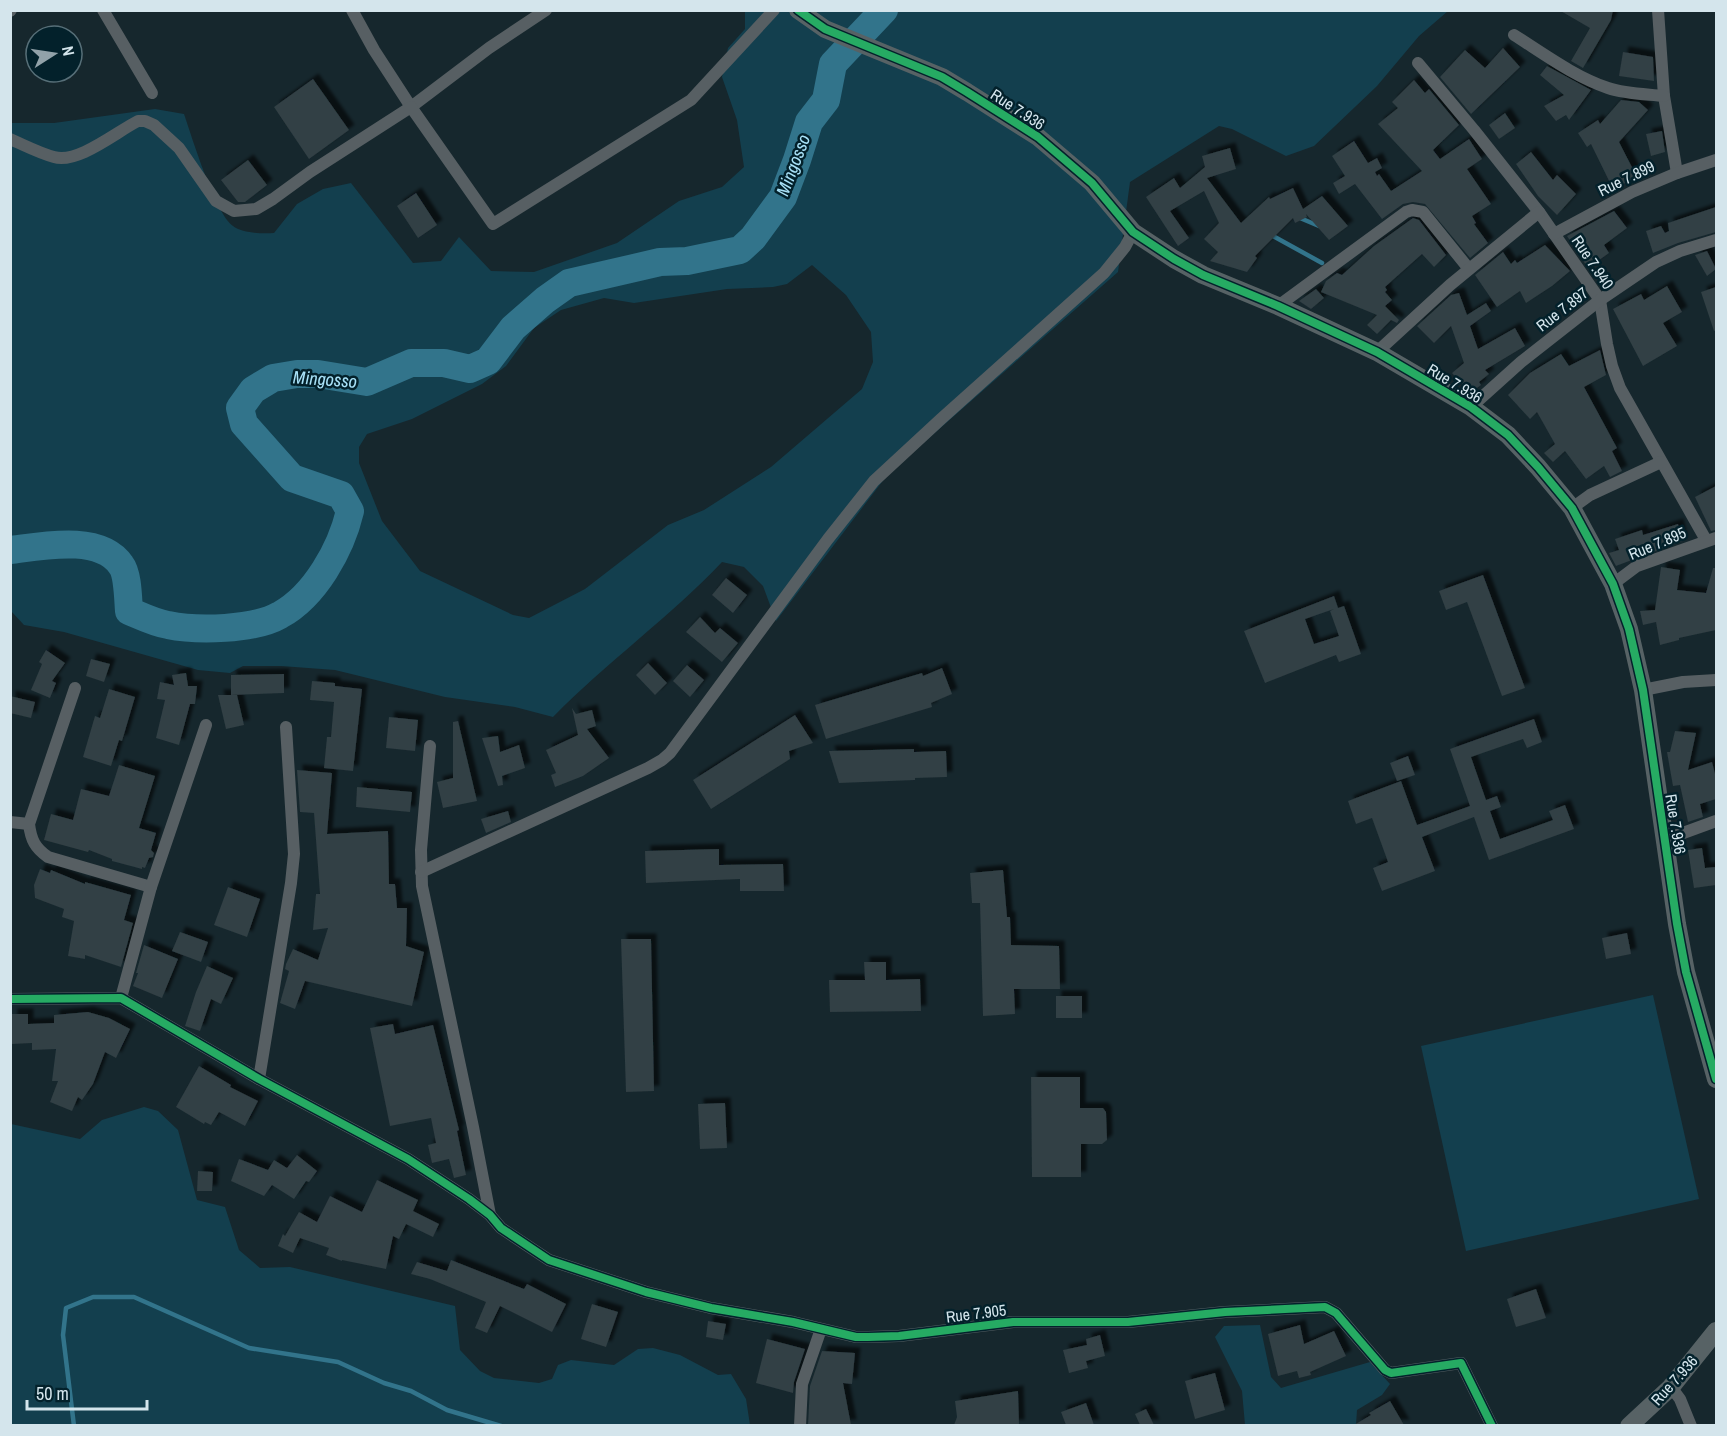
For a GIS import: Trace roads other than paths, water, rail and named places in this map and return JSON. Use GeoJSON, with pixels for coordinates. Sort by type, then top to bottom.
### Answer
{"type":"FeatureCollection","features":[{"type":"Feature","properties":{"kind":"street"},"geometry":{"type":"LineString","coordinates":[[103,10],[152,93]]}},
{"type":"Feature","properties":{"kind":"street"},"geometry":{"type":"LineString","coordinates":[[352,10],[374,50],[411,107],[493,224],[692,99],[774,10]]}},
{"type":"Feature","properties":{"kind":"street"},"geometry":{"type":"LineString","coordinates":[[10,139],[56,158],[72,156],[94,147],[138,121],[145,121],[154,125],[179,148],[216,201],[234,211],[256,209],[411,107],[489,48],[546,10]]}},
{"type":"Feature","properties":{"kind":"street","name":"Rue 7.936"},"geometry":{"type":"LineString","coordinates":[[798,10],[825,29],[942,77],[1038,137],[1092,183],[1133,232],[1174,260],[1377,352],[1471,407],[1508,435],[1572,508],[1613,584],[1629,629],[1643,690],[1664,840],[1686,972],[1716,1073]]}},
{"type":"Feature","properties":{"kind":"street"},"geometry":{"type":"LineString","coordinates":[[1658,10],[1664,96],[1677,172]]}},
{"type":"Feature","properties":{"kind":"street"},"geometry":{"type":"LineString","coordinates":[[1515,35],[1568,69],[1606,87],[1620,91],[1664,96]]}},
{"type":"Feature","properties":{"kind":"street","name":"Rue 7.940"},"geometry":{"type":"LineString","coordinates":[[1418,63],[1539,212],[1600,300],[1612,366],[1620,388],[1661,462],[1711,539]]}},
{"type":"Feature","properties":{"kind":"street","name":"Rue 7.899"},"geometry":{"type":"LineString","coordinates":[[1554,234],[1632,192],[1677,172],[1716,160]]}},
{"type":"Feature","properties":{"kind":"street"},"geometry":{"type":"LineString","coordinates":[[1278,306],[1406,212],[1412,210],[1423,212],[1469,269]]}},
{"type":"Feature","properties":{"kind":"street"},"geometry":{"type":"LineString","coordinates":[[1377,352],[1469,269],[1539,212]]}},
{"type":"Feature","properties":{"kind":"street"},"geometry":{"type":"LineString","coordinates":[[421,872],[662,760],[874,481],[1104,273],[1125,247],[1133,232]]}},
{"type":"Feature","properties":{"kind":"street","name":"Rue 7.897"},"geometry":{"type":"LineString","coordinates":[[1471,407],[1521,362],[1600,300],[1656,262],[1680,251],[1716,240]]}},
{"type":"Feature","properties":{"kind":"street"},"geometry":{"type":"LineString","coordinates":[[1572,508],[1590,495],[1661,462]]}},
{"type":"Feature","properties":{"kind":"street","name":"Rue 7.895"},"geometry":{"type":"LineString","coordinates":[[1613,584],[1637,566],[1711,539]]}},
{"type":"Feature","properties":{"kind":"street"},"geometry":{"type":"LineString","coordinates":[[1643,690],[1683,682],[1716,680]]}},
{"type":"Feature","properties":{"kind":"street"},"geometry":{"type":"LineString","coordinates":[[75,688],[29,824],[31,838],[37,849],[48,857],[151,887]]}},
{"type":"Feature","properties":{"kind":"street"},"geometry":{"type":"LineString","coordinates":[[10,999],[121,998],[151,887],[206,725]]}},
{"type":"Feature","properties":{"kind":"street"},"geometry":{"type":"LineString","coordinates":[[258,1079],[294,854],[286,728]]}},
{"type":"Feature","properties":{"kind":"street"},"geometry":{"type":"LineString","coordinates":[[430,746],[422,886],[490,1215]]}},
{"type":"Feature","properties":{"kind":"street"},"geometry":{"type":"LineString","coordinates":[[1664,840],[1716,821]]}},
{"type":"Feature","properties":{"kind":"street"},"geometry":{"type":"LineString","coordinates":[[10,822],[29,824]]}},
{"type":"Feature","properties":{"kind":"street","name":"Rue 7.905"},"geometry":{"type":"LineString","coordinates":[[121,998],[258,1079],[408,1159],[469,1199],[490,1215],[501,1228],[549,1260],[657,1294],[711,1308],[856,1337],[899,1336],[1013,1322],[1128,1322],[1225,1312],[1325,1307],[1336,1313],[1385,1370],[1391,1373],[1461,1363],[1492,1425]]}},
{"type":"Feature","properties":{"kind":"street"},"geometry":{"type":"LineString","coordinates":[[800,1425],[802,1384],[821,1329]]}},
{"type":"Feature","properties":{"kind":"street","name":"Rue 7.936"},"geometry":{"type":"LineString","coordinates":[[1629,1425],[1671,1387],[1716,1331]]}},
{"type":"Feature","properties":{"kind":"street"},"geometry":{"type":"LineString","coordinates":[[1671,1387],[1680,1399],[1691,1425]]}},
{"type":"Feature","properties":{"kind":"waterway","name":"Mingosso"},"geometry":{"type":"LineString","coordinates":[[10,550],[70,544],[99,549],[112,555],[125,574],[129,611],[163,624],[194,628],[241,626],[269,620],[293,607],[325,570],[340,541],[350,511],[341,495],[292,478],[244,424],[240,408],[253,390],[273,378],[297,374],[318,374],[367,382],[411,363],[444,363],[470,369],[488,361],[513,328],[569,283],[660,262],[687,261],[740,250],[753,238],[783,197],[809,122],[826,100],[833,64],[884,10]]}},
{"type":"Feature","properties":{"kind":"waterway"},"geometry":{"type":"LineString","coordinates":[[1300,218],[1319,226]]}},
{"type":"Feature","properties":{"kind":"waterway"},"geometry":{"type":"LineString","coordinates":[[1273,236],[1322,263]]}},
{"type":"Feature","properties":{"kind":"waterway"},"geometry":{"type":"LineString","coordinates":[[74,1426],[63,1335],[66,1308],[93,1297],[134,1297],[249,1348],[338,1362],[384,1383],[411,1391],[447,1410],[501,1426]]}}]}
